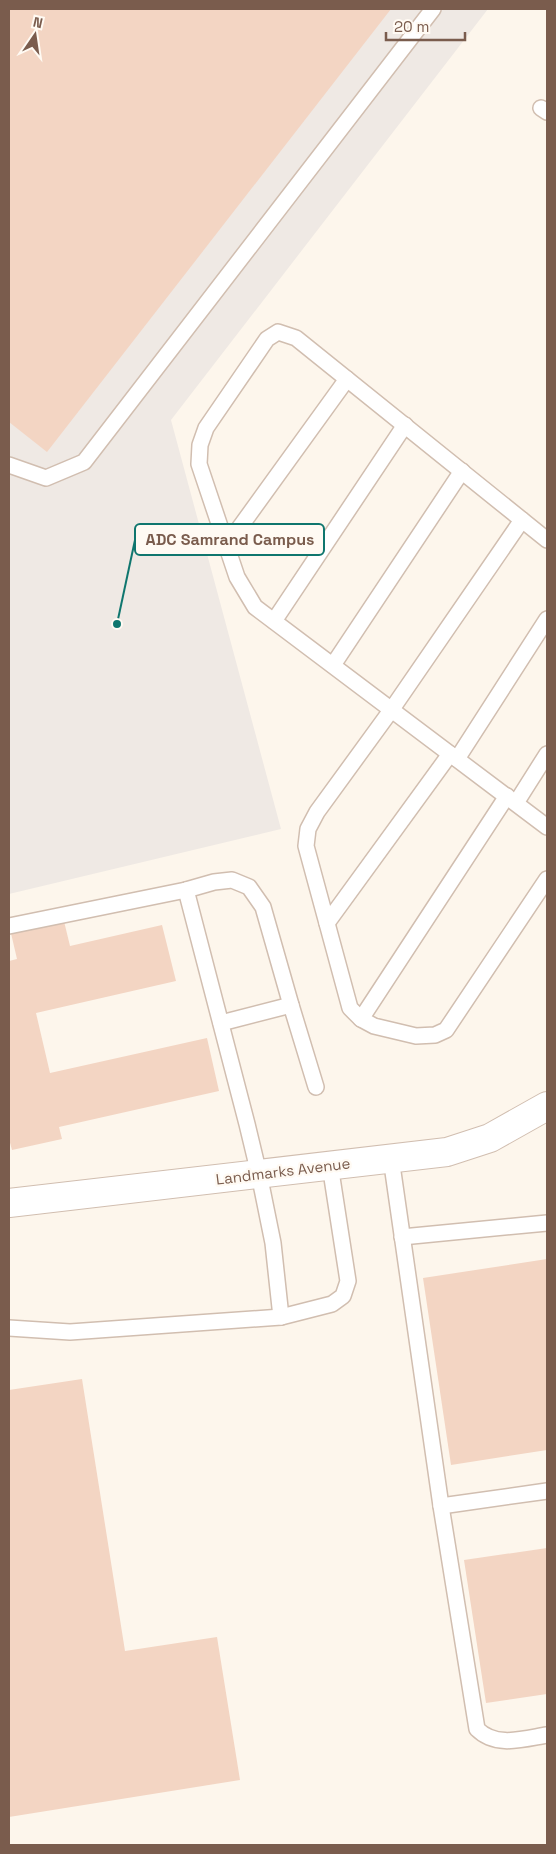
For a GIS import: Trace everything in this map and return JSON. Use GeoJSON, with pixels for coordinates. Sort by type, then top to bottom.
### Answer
{"type":"FeatureCollection","features":[{"type":"Feature","properties":{"kind":"street","name":"Landmarks Avenue"},"geometry":{"type":"LineString","coordinates":[[9,1203],[447,1152],[490,1138],[547,1106]]}},
{"type":"Feature","properties":{"kind":"lane"},"geometry":{"type":"LineString","coordinates":[[9,465],[46,478],[84,462],[433,9]]}},
{"type":"Feature","properties":{"kind":"lane"},"geometry":{"type":"LineString","coordinates":[[547,540],[296,338],[278,332],[267,339],[206,428],[200,446],[199,464],[237,577],[244,592],[255,607],[547,827]]}},
{"type":"Feature","properties":{"kind":"lane"},"geometry":{"type":"LineString","coordinates":[[227,545],[347,379]]}},
{"type":"Feature","properties":{"kind":"lane"},"geometry":{"type":"LineString","coordinates":[[274,621],[404,425]]}},
{"type":"Feature","properties":{"kind":"lane"},"geometry":{"type":"LineString","coordinates":[[332,665],[462,471]]}},
{"type":"Feature","properties":{"kind":"lane"},"geometry":{"type":"LineString","coordinates":[[522,520],[392,710],[317,812],[308,830],[306,846],[350,1008],[360,1019],[374,1026],[416,1036],[435,1035],[446,1030],[547,878]]}},
{"type":"Feature","properties":{"kind":"lane"},"geometry":{"type":"LineString","coordinates":[[327,923],[454,756],[547,619]]}},
{"type":"Feature","properties":{"kind":"lane"},"geometry":{"type":"LineString","coordinates":[[360,1019],[511,800],[547,754]]}},
{"type":"Feature","properties":{"kind":"lane"},"geometry":{"type":"LineString","coordinates":[[9,926],[186,890],[214,882],[232,880],[248,887],[263,907],[290,1005],[316,1087]]}},
{"type":"Feature","properties":{"kind":"lane"},"geometry":{"type":"LineString","coordinates":[[186,890],[259,1174],[273,1243],[281,1317]]}},
{"type":"Feature","properties":{"kind":"lane"},"geometry":{"type":"LineString","coordinates":[[221,1023],[290,1005]]}},
{"type":"Feature","properties":{"kind":"lane"},"geometry":{"type":"LineString","coordinates":[[391,1158],[441,1506],[477,1729],[484,1736],[494,1741],[547,1735]]}},
{"type":"Feature","properties":{"kind":"lane"},"geometry":{"type":"LineString","coordinates":[[9,1328],[70,1332],[281,1317],[332,1304],[343,1296],[348,1281],[330,1165]]}},
{"type":"Feature","properties":{"kind":"lane"},"geometry":{"type":"LineString","coordinates":[[402,1237],[547,1222]]}},
{"type":"Feature","properties":{"kind":"lane"},"geometry":{"type":"LineString","coordinates":[[441,1506],[547,1491]]}},
{"type":"Feature","properties":{"kind":"shaded area"},"geometry":{"type":"Polygon","coordinates":[[[9,9],[488,9],[171,420],[281,829],[9,894],[9,9]]]}},
{"type":"Feature","properties":{"kind":"building"},"geometry":{"type":"Polygon","coordinates":[[[9,9],[391,9],[47,452],[9,422],[9,9]]]}},
{"type":"Feature","properties":{"kind":"building"},"geometry":{"type":"Polygon","coordinates":[[[63,917],[70,946],[162,925],[176,981],[36,1013],[50,1073],[207,1038],[219,1091],[59,1127],[62,1139],[12,1150],[9,1139],[9,961],[17,959],[10,929],[63,917]]]}},
{"type":"Feature","properties":{"kind":"building"},"geometry":{"type":"Polygon","coordinates":[[[547,1259],[547,1450],[451,1465],[423,1278],[547,1259]]]}},
{"type":"Feature","properties":{"kind":"building"},"geometry":{"type":"Polygon","coordinates":[[[82,1379],[125,1651],[217,1637],[240,1780],[9,1817],[9,1390],[82,1379]]]}},
{"type":"Feature","properties":{"kind":"building"},"geometry":{"type":"Polygon","coordinates":[[[547,1548],[547,1694],[486,1703],[464,1560],[547,1548]]]}},
{"type":"Feature","properties":{"kind":"place","name":"ADC Samrand Campus"},"geometry":{"type":"Point","coordinates":[117,624]}}]}
